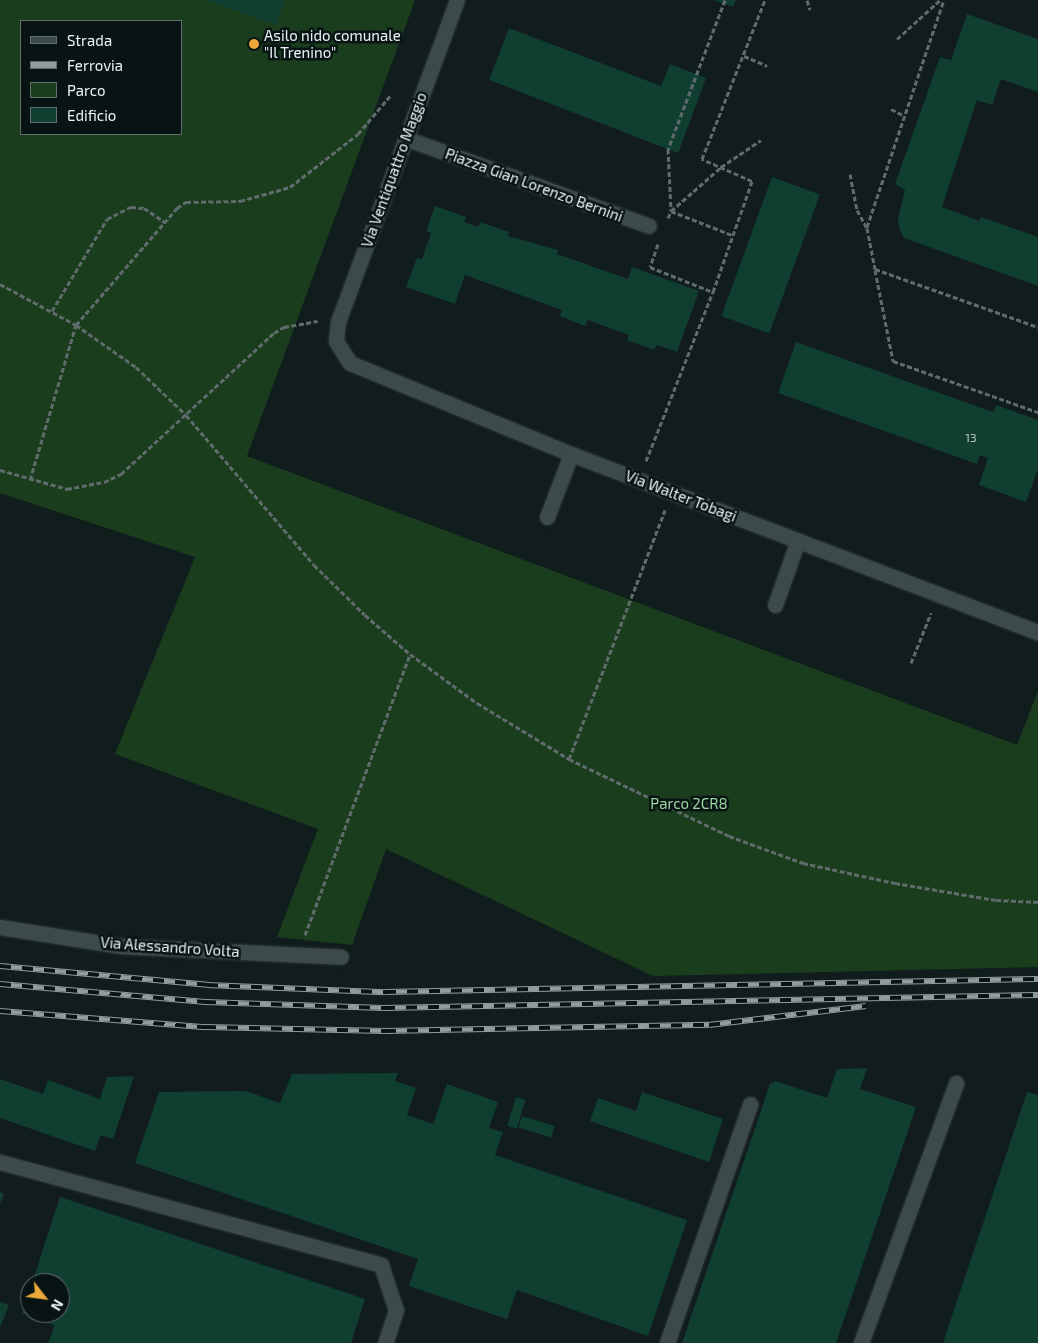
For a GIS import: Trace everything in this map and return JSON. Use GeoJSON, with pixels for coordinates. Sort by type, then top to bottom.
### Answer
{"type":"FeatureCollection","features":[{"type":"Feature","properties":{"kind":"street","name":"Via Ventiquattro Maggio"},"geometry":{"type":"LineString","coordinates":[[336,341],[338,321],[457,0]]}},
{"type":"Feature","properties":{"kind":"street","name":"Piazza Gian Lorenzo Bernini"},"geometry":{"type":"LineString","coordinates":[[405,138],[656,229]]}},
{"type":"Feature","properties":{"kind":"street","name":"Via Walter Tobagi"},"geometry":{"type":"LineString","coordinates":[[336,341],[350,363],[571,454],[1038,632]]}},
{"type":"Feature","properties":{"kind":"street"},"geometry":{"type":"LineString","coordinates":[[547,517],[571,454]]}},
{"type":"Feature","properties":{"kind":"street"},"geometry":{"type":"LineString","coordinates":[[775,605],[798,540]]}},
{"type":"Feature","properties":{"kind":"street","name":"Via Alessandro Volta"},"geometry":{"type":"LineString","coordinates":[[0,927],[120,946],[340,957]]}},
{"type":"Feature","properties":{"kind":"street"},"geometry":{"type":"LineString","coordinates":[[861,1343],[956,1083]]}},
{"type":"Feature","properties":{"kind":"street"},"geometry":{"type":"LineString","coordinates":[[667,1343],[750,1104]]}},
{"type":"Feature","properties":{"kind":"street"},"geometry":{"type":"LineString","coordinates":[[0,1162],[381,1265],[396,1310],[385,1343]]}},
{"type":"Feature","properties":{"kind":"path"},"geometry":{"type":"LineString","coordinates":[[671,212],[668,149],[725,0]]}},
{"type":"Feature","properties":{"kind":"path"},"geometry":{"type":"LineString","coordinates":[[639,480],[713,292],[752,181],[702,159],[765,0]]}},
{"type":"Feature","properties":{"kind":"path"},"geometry":{"type":"LineString","coordinates":[[808,0],[810,10]]}},
{"type":"Feature","properties":{"kind":"path"},"geometry":{"type":"LineString","coordinates":[[898,39],[940,0]]}},
{"type":"Feature","properties":{"kind":"path"},"geometry":{"type":"LineString","coordinates":[[867,228],[903,115],[944,0]]}},
{"type":"Feature","properties":{"kind":"path"},"geometry":{"type":"LineString","coordinates":[[744,56],[767,66]]}},
{"type":"Feature","properties":{"kind":"path"},"geometry":{"type":"LineString","coordinates":[[30,480],[76,325],[166,222],[186,202],[240,201],[290,187],[358,134],[390,96]]}},
{"type":"Feature","properties":{"kind":"path"},"geometry":{"type":"LineString","coordinates":[[891,109],[903,115]]}},
{"type":"Feature","properties":{"kind":"path"},"geometry":{"type":"LineString","coordinates":[[713,292],[650,267],[656,229],[671,212],[720,167],[761,140]]}},
{"type":"Feature","properties":{"kind":"path"},"geometry":{"type":"LineString","coordinates":[[850,174],[857,210],[867,228],[893,361],[1038,412]]}},
{"type":"Feature","properties":{"kind":"path"},"geometry":{"type":"LineString","coordinates":[[52,311],[107,219],[131,207],[144,208],[166,222]]}},
{"type":"Feature","properties":{"kind":"path"},"geometry":{"type":"LineString","coordinates":[[671,212],[732,235]]}},
{"type":"Feature","properties":{"kind":"path"},"geometry":{"type":"LineString","coordinates":[[875,269],[1038,327]]}},
{"type":"Feature","properties":{"kind":"path"},"geometry":{"type":"LineString","coordinates":[[0,284],[76,325],[136,367],[186,415],[314,565],[410,654],[477,703],[569,759],[729,836],[803,863],[895,883],[996,900],[1038,902]]}},
{"type":"Feature","properties":{"kind":"path"},"geometry":{"type":"LineString","coordinates":[[0,470],[30,480],[67,488],[104,482],[136,463],[186,415],[284,327],[304,322],[338,321]]}},
{"type":"Feature","properties":{"kind":"path"},"geometry":{"type":"LineString","coordinates":[[569,759],[672,492]]}},
{"type":"Feature","properties":{"kind":"path"},"geometry":{"type":"LineString","coordinates":[[911,663],[939,594]]}},
{"type":"Feature","properties":{"kind":"path"},"geometry":{"type":"LineString","coordinates":[[298,955],[410,654]]}},
{"type":"Feature","properties":{"kind":"green space","name":"Parco 2CR8"},"geometry":{"type":"Polygon","coordinates":[[[0,0],[415,0],[247,456],[1017,745],[1038,691],[1038,967],[653,976],[386,849],[352,945],[277,937],[318,829],[115,754],[195,557],[0,493],[0,0]]]}},
{"type":"Feature","properties":{"kind":"building"},"geometry":{"type":"Polygon","coordinates":[[[207,0],[285,0],[276,25],[207,0]]]}},
{"type":"Feature","properties":{"kind":"building"},"geometry":{"type":"Polygon","coordinates":[[[714,0],[736,0],[733,7],[714,0]]]}},
{"type":"Feature","properties":{"kind":"building"},"geometry":{"type":"Polygon","coordinates":[[[967,14],[1038,39],[1038,92],[1001,79],[992,105],[977,100],[942,207],[979,221],[981,217],[1038,237],[1038,286],[904,238],[899,228],[898,218],[905,190],[895,184],[940,57],[951,60],[967,14]]]}},
{"type":"Feature","properties":{"kind":"building"},"geometry":{"type":"Polygon","coordinates":[[[509,28],[661,86],[670,64],[706,78],[678,153],[489,80],[509,28]]]}},
{"type":"Feature","properties":{"kind":"building"},"geometry":{"type":"Polygon","coordinates":[[[772,177],[820,194],[769,334],[721,316],[772,177]]]}},
{"type":"Feature","properties":{"kind":"building"},"geometry":{"type":"Polygon","coordinates":[[[435,206],[466,217],[464,222],[478,227],[480,222],[509,232],[508,236],[558,250],[557,254],[628,279],[632,267],[699,291],[677,352],[657,345],[654,350],[627,340],[629,335],[588,320],[585,326],[560,316],[562,310],[465,275],[455,304],[406,287],[417,258],[422,259],[431,233],[426,231],[435,206]]]}},
{"type":"Feature","properties":{"kind":"building"},"geometry":{"type":"Polygon","coordinates":[[[796,342],[993,412],[996,405],[1038,420],[1038,469],[1026,502],[979,485],[988,458],[980,455],[977,464],[778,393],[796,342]]]}},
{"type":"Feature","properties":{"kind":"building"},"geometry":{"type":"Polygon","coordinates":[[[867,1068],[860,1089],[916,1107],[836,1343],[682,1343],[770,1084],[775,1081],[827,1098],[837,1069],[867,1068]]]}},
{"type":"Feature","properties":{"kind":"building"},"geometry":{"type":"Polygon","coordinates":[[[398,1073],[395,1081],[416,1088],[407,1115],[433,1124],[447,1084],[498,1102],[489,1128],[503,1132],[495,1155],[687,1220],[648,1336],[517,1290],[507,1319],[409,1286],[418,1259],[135,1163],[159,1092],[245,1091],[280,1103],[292,1074],[398,1073]]]}},
{"type":"Feature","properties":{"kind":"building"},"geometry":{"type":"Polygon","coordinates":[[[134,1076],[113,1139],[101,1135],[95,1151],[0,1118],[0,1079],[43,1094],[48,1080],[100,1099],[107,1077],[134,1076]]]}},
{"type":"Feature","properties":{"kind":"building"},"geometry":{"type":"Polygon","coordinates":[[[642,1092],[723,1119],[709,1162],[590,1121],[598,1098],[636,1111],[642,1092]]]}},
{"type":"Feature","properties":{"kind":"building"},"geometry":{"type":"Polygon","coordinates":[[[1027,1092],[1038,1095],[1038,1343],[943,1343],[1027,1092]]]}},
{"type":"Feature","properties":{"kind":"building"},"geometry":{"type":"Polygon","coordinates":[[[516,1097],[526,1100],[517,1129],[507,1126],[516,1097]]]}},
{"type":"Feature","properties":{"kind":"building"},"geometry":{"type":"Polygon","coordinates":[[[522,1116],[555,1126],[551,1137],[518,1127],[522,1116]]]}},
{"type":"Feature","properties":{"kind":"building"},"geometry":{"type":"Polygon","coordinates":[[[0,1192],[4,1194],[0,1204],[0,1192]]]}},
{"type":"Feature","properties":{"kind":"building"},"geometry":{"type":"Polygon","coordinates":[[[60,1197],[365,1299],[351,1343],[48,1343],[55,1325],[50,1323],[70,1323],[70,1273],[35,1273],[60,1197]]]}},
{"type":"Feature","properties":{"kind":"building"},"geometry":{"type":"Polygon","coordinates":[[[0,1302],[9,1305],[0,1328],[0,1302]]]}},
{"type":"Feature","properties":{"kind":"railway"},"geometry":{"type":"LineString","coordinates":[[0,966],[207,985],[385,992],[1038,979]]}},
{"type":"Feature","properties":{"kind":"railway"},"geometry":{"type":"LineString","coordinates":[[0,984],[205,1002],[384,1008],[1038,995]]}},
{"type":"Feature","properties":{"kind":"railway"},"geometry":{"type":"LineString","coordinates":[[0,1011],[205,1027],[385,1031],[709,1025],[866,1006]]}},
{"type":"Feature","properties":{"kind":"place","name":"Asilo nido comunale \"Il Trenino\""},"geometry":{"type":"Point","coordinates":[254,44]}}]}
